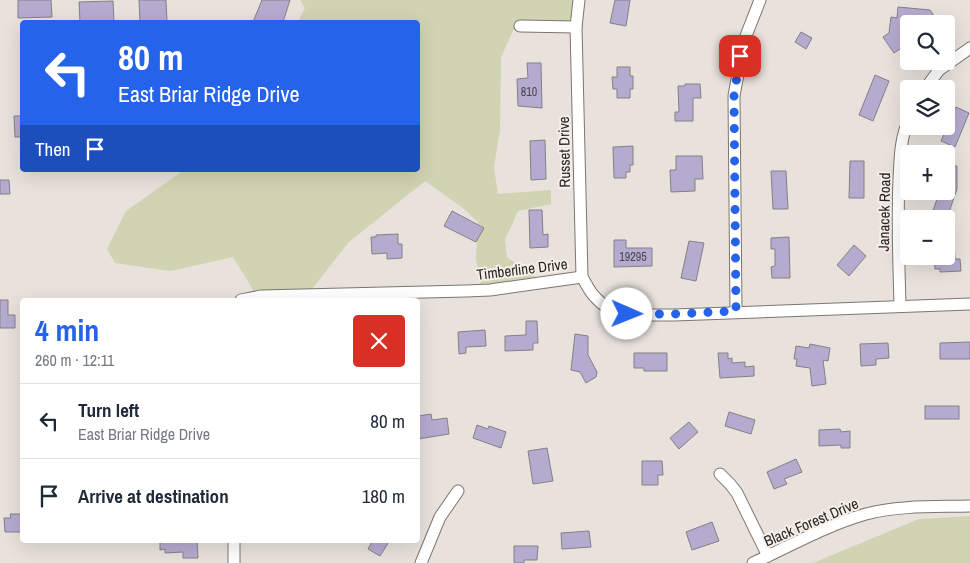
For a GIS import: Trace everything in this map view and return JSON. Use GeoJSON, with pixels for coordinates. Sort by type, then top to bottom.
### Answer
{"type":"FeatureCollection","features":[{"type":"Feature","properties":{"kind":"street","name":"Russet Drive"},"geometry":{"type":"LineString","coordinates":[[579,0],[576,27],[582,277]]}},
{"type":"Feature","properties":{"kind":"street"},"geometry":{"type":"LineString","coordinates":[[736,311],[734,96],[744,41],[760,0]]}},
{"type":"Feature","properties":{"kind":"street"},"geometry":{"type":"LineString","coordinates":[[520,26],[576,27]]}},
{"type":"Feature","properties":{"kind":"street"},"geometry":{"type":"LineString","coordinates":[[932,80],[940,70],[970,48]]}},
{"type":"Feature","properties":{"kind":"street","name":"Janacek Road"},"geometry":{"type":"LineString","coordinates":[[900,306],[898,221],[900,162],[904,135]]}},
{"type":"Feature","properties":{"kind":"street","name":"Timberline Drive"},"geometry":{"type":"LineString","coordinates":[[251,298],[261,296],[490,290],[582,277],[595,298],[611,310],[627,314],[970,304]]}},
{"type":"Feature","properties":{"kind":"street"},"geometry":{"type":"LineString","coordinates":[[720,474],[737,493],[768,556]]}},
{"type":"Feature","properties":{"kind":"street"},"geometry":{"type":"LineString","coordinates":[[421,563],[440,517],[458,491]]}},
{"type":"Feature","properties":{"kind":"street","name":"Black Forest Drive"},"geometry":{"type":"LineString","coordinates":[[753,563],[866,514],[901,509],[970,506]]}},
{"type":"Feature","properties":{"kind":"street"},"geometry":{"type":"LineString","coordinates":[[234,543],[234,563]]}},
{"type":"Feature","properties":{"kind":"green space"},"geometry":{"type":"Polygon","coordinates":[[[300,0],[573,0],[572,17],[568,22],[516,24],[501,57],[500,130],[494,167],[498,194],[551,190],[551,204],[518,211],[505,240],[507,257],[538,279],[481,286],[476,259],[478,222],[463,208],[425,181],[349,242],[311,290],[255,293],[233,257],[170,271],[115,263],[107,249],[126,211],[181,172],[420,172],[420,20],[299,20],[305,8],[300,0]]]}},
{"type":"Feature","properties":{"kind":"green space"},"geometry":{"type":"Polygon","coordinates":[[[970,516],[970,563],[813,563],[919,519],[970,516]]]}},
{"type":"Feature","properties":{"kind":"building"},"geometry":{"type":"Polygon","coordinates":[[[18,0],[51,0],[52,17],[18,18],[18,0]]]}},
{"type":"Feature","properties":{"kind":"building"},"geometry":{"type":"Polygon","coordinates":[[[139,0],[166,0],[167,20],[140,20],[139,0]]]}},
{"type":"Feature","properties":{"kind":"building"},"geometry":{"type":"Polygon","coordinates":[[[262,0],[290,0],[284,20],[254,20],[262,0]]]}},
{"type":"Feature","properties":{"kind":"building"},"geometry":{"type":"Polygon","coordinates":[[[615,0],[630,0],[626,26],[610,23],[615,0]]]}},
{"type":"Feature","properties":{"kind":"building"},"geometry":{"type":"Polygon","coordinates":[[[113,1],[114,20],[80,20],[79,2],[113,1]]]}},
{"type":"Feature","properties":{"kind":"building"},"geometry":{"type":"Polygon","coordinates":[[[898,7],[930,10],[933,14],[900,15],[900,49],[894,53],[883,37],[889,33],[891,17],[897,18],[898,7]]]}},
{"type":"Feature","properties":{"kind":"building"},"geometry":{"type":"Polygon","coordinates":[[[801,32],[812,38],[806,49],[795,42],[801,32]]]}},
{"type":"Feature","properties":{"kind":"building"},"geometry":{"type":"Polygon","coordinates":[[[527,63],[541,63],[542,108],[518,106],[517,79],[528,78],[527,63]]]}},
{"type":"Feature","properties":{"kind":"building"},"geometry":{"type":"Polygon","coordinates":[[[617,67],[630,67],[630,76],[633,76],[633,89],[630,89],[630,98],[617,98],[617,89],[613,89],[612,77],[617,77],[617,67]]]}},
{"type":"Feature","properties":{"kind":"building"},"geometry":{"type":"Polygon","coordinates":[[[875,75],[889,81],[873,121],[859,115],[875,75]]]}},
{"type":"Feature","properties":{"kind":"building"},"geometry":{"type":"Polygon","coordinates":[[[685,84],[700,84],[701,98],[693,98],[693,121],[675,121],[675,112],[679,112],[678,86],[685,86],[685,84]]]}},
{"type":"Feature","properties":{"kind":"building"},"geometry":{"type":"Polygon","coordinates":[[[956,107],[969,113],[955,147],[955,145],[941,141],[944,135],[955,135],[956,107]]]}},
{"type":"Feature","properties":{"kind":"building"},"geometry":{"type":"Polygon","coordinates":[[[14,116],[20,116],[20,137],[15,137],[14,116]]]}},
{"type":"Feature","properties":{"kind":"building"},"geometry":{"type":"Polygon","coordinates":[[[545,140],[546,179],[531,180],[530,141],[545,140]]]}},
{"type":"Feature","properties":{"kind":"building"},"geometry":{"type":"Polygon","coordinates":[[[633,146],[633,165],[630,165],[630,172],[626,172],[626,178],[614,178],[613,147],[633,146]]]}},
{"type":"Feature","properties":{"kind":"building"},"geometry":{"type":"Polygon","coordinates":[[[676,156],[702,156],[703,179],[695,179],[695,191],[671,192],[670,170],[676,170],[676,156]]]}},
{"type":"Feature","properties":{"kind":"building"},"geometry":{"type":"Polygon","coordinates":[[[850,161],[864,161],[864,198],[849,198],[850,161]]]}},
{"type":"Feature","properties":{"kind":"building"},"geometry":{"type":"Polygon","coordinates":[[[955,166],[957,166],[957,189],[955,195],[955,166]]]}},
{"type":"Feature","properties":{"kind":"building"},"geometry":{"type":"Polygon","coordinates":[[[771,171],[786,171],[788,209],[773,209],[771,171]]]}},
{"type":"Feature","properties":{"kind":"building"},"geometry":{"type":"Polygon","coordinates":[[[0,180],[9,180],[10,194],[0,194],[0,180]]]}},
{"type":"Feature","properties":{"kind":"building"},"geometry":{"type":"Polygon","coordinates":[[[937,200],[953,200],[950,210],[933,210],[937,200]]]}},
{"type":"Feature","properties":{"kind":"building"},"geometry":{"type":"Polygon","coordinates":[[[529,210],[542,210],[543,235],[548,234],[548,247],[530,248],[529,210]]]}},
{"type":"Feature","properties":{"kind":"building"},"geometry":{"type":"Polygon","coordinates":[[[452,211],[484,228],[476,242],[444,226],[452,211]]]}},
{"type":"Feature","properties":{"kind":"building"},"geometry":{"type":"Polygon","coordinates":[[[398,234],[398,244],[402,244],[402,258],[387,259],[387,253],[372,254],[371,237],[398,234]]]}},
{"type":"Feature","properties":{"kind":"building"},"geometry":{"type":"Polygon","coordinates":[[[789,237],[790,278],[772,278],[771,267],[775,266],[775,249],[771,249],[771,238],[789,237]]]}},
{"type":"Feature","properties":{"kind":"building"},"geometry":{"type":"Polygon","coordinates":[[[614,240],[626,240],[626,248],[652,248],[652,266],[614,267],[614,240]]]}},
{"type":"Feature","properties":{"kind":"building"},"geometry":{"type":"Polygon","coordinates":[[[689,241],[704,243],[696,281],[681,278],[689,241]]]}},
{"type":"Feature","properties":{"kind":"building"},"geometry":{"type":"Polygon","coordinates":[[[854,245],[866,256],[849,276],[837,265],[854,245]]]}},
{"type":"Feature","properties":{"kind":"building"},"geometry":{"type":"Polygon","coordinates":[[[955,259],[960,259],[961,271],[940,272],[940,269],[935,269],[935,265],[955,265],[955,259]]]}},
{"type":"Feature","properties":{"kind":"building"},"geometry":{"type":"Polygon","coordinates":[[[0,300],[8,300],[8,315],[15,315],[15,328],[0,328],[0,300]]]}},
{"type":"Feature","properties":{"kind":"building"},"geometry":{"type":"Polygon","coordinates":[[[526,321],[537,321],[538,343],[533,343],[533,350],[505,351],[505,336],[526,335],[526,321]]]}},
{"type":"Feature","properties":{"kind":"building"},"geometry":{"type":"Polygon","coordinates":[[[485,330],[486,346],[466,347],[466,353],[459,354],[458,332],[485,330]]]}},
{"type":"Feature","properties":{"kind":"building"},"geometry":{"type":"Polygon","coordinates":[[[575,334],[588,336],[588,355],[597,372],[596,377],[586,383],[580,372],[571,370],[575,334]]]}},
{"type":"Feature","properties":{"kind":"building"},"geometry":{"type":"Polygon","coordinates":[[[970,342],[970,359],[940,359],[940,343],[970,342]]]}},
{"type":"Feature","properties":{"kind":"building"},"geometry":{"type":"Polygon","coordinates":[[[888,343],[889,358],[876,359],[876,365],[861,366],[860,344],[888,343]]]}},
{"type":"Feature","properties":{"kind":"building"},"geometry":{"type":"Polygon","coordinates":[[[810,344],[830,348],[828,361],[823,360],[826,384],[812,386],[810,368],[796,366],[797,359],[794,359],[796,346],[809,348],[810,344]]]}},
{"type":"Feature","properties":{"kind":"building"},"geometry":{"type":"Polygon","coordinates":[[[634,353],[667,353],[667,371],[644,371],[644,368],[634,368],[634,353]]]}},
{"type":"Feature","properties":{"kind":"building"},"geometry":{"type":"Polygon","coordinates":[[[718,353],[728,353],[728,359],[732,358],[732,363],[745,362],[745,367],[754,366],[754,376],[720,378],[718,353]]]}},
{"type":"Feature","properties":{"kind":"building"},"geometry":{"type":"Polygon","coordinates":[[[925,406],[959,406],[959,419],[925,419],[925,406]]]}},
{"type":"Feature","properties":{"kind":"building"},"geometry":{"type":"Polygon","coordinates":[[[729,412],[755,420],[751,434],[725,426],[729,412]]]}},
{"type":"Feature","properties":{"kind":"building"},"geometry":{"type":"Polygon","coordinates":[[[431,414],[432,420],[447,418],[449,434],[420,439],[420,416],[431,414]]]}},
{"type":"Feature","properties":{"kind":"building"},"geometry":{"type":"Polygon","coordinates":[[[689,422],[698,432],[679,449],[670,438],[689,422]]]}},
{"type":"Feature","properties":{"kind":"building"},"geometry":{"type":"Polygon","coordinates":[[[477,425],[488,429],[489,426],[506,432],[501,448],[473,438],[477,425]]]}},
{"type":"Feature","properties":{"kind":"building"},"geometry":{"type":"Polygon","coordinates":[[[840,429],[841,432],[850,431],[850,448],[841,448],[841,445],[819,446],[819,430],[840,429]]]}},
{"type":"Feature","properties":{"kind":"building"},"geometry":{"type":"Polygon","coordinates":[[[547,448],[553,481],[533,484],[528,451],[547,448]]]}},
{"type":"Feature","properties":{"kind":"building"},"geometry":{"type":"Polygon","coordinates":[[[796,459],[802,472],[784,479],[787,484],[774,489],[767,472],[796,459]]]}},
{"type":"Feature","properties":{"kind":"building"},"geometry":{"type":"Polygon","coordinates":[[[642,461],[662,461],[663,475],[658,475],[658,485],[642,485],[642,461]]]}},
{"type":"Feature","properties":{"kind":"building"},"geometry":{"type":"Polygon","coordinates":[[[10,514],[20,514],[20,532],[5,532],[4,518],[11,518],[10,514]]]}},
{"type":"Feature","properties":{"kind":"building"},"geometry":{"type":"Polygon","coordinates":[[[712,522],[719,541],[692,550],[686,532],[712,522]]]}},
{"type":"Feature","properties":{"kind":"building"},"geometry":{"type":"Polygon","coordinates":[[[589,531],[591,547],[562,549],[561,533],[589,531]]]}},
{"type":"Feature","properties":{"kind":"building"},"geometry":{"type":"Polygon","coordinates":[[[160,543],[197,543],[198,558],[183,558],[183,552],[165,553],[165,549],[160,550],[160,543]]]}},
{"type":"Feature","properties":{"kind":"building"},"geometry":{"type":"Polygon","coordinates":[[[371,543],[388,543],[380,556],[368,549],[371,543]]]}},
{"type":"Feature","properties":{"kind":"building"},"geometry":{"type":"Polygon","coordinates":[[[514,546],[538,546],[537,560],[524,560],[524,563],[514,563],[514,546]]]}},
{"type":"Feature","properties":{"kind":"route"},"geometry":{"type":"LineString","coordinates":[[627,314],[736,311],[733,142],[734,96],[740,56]]}}]}
